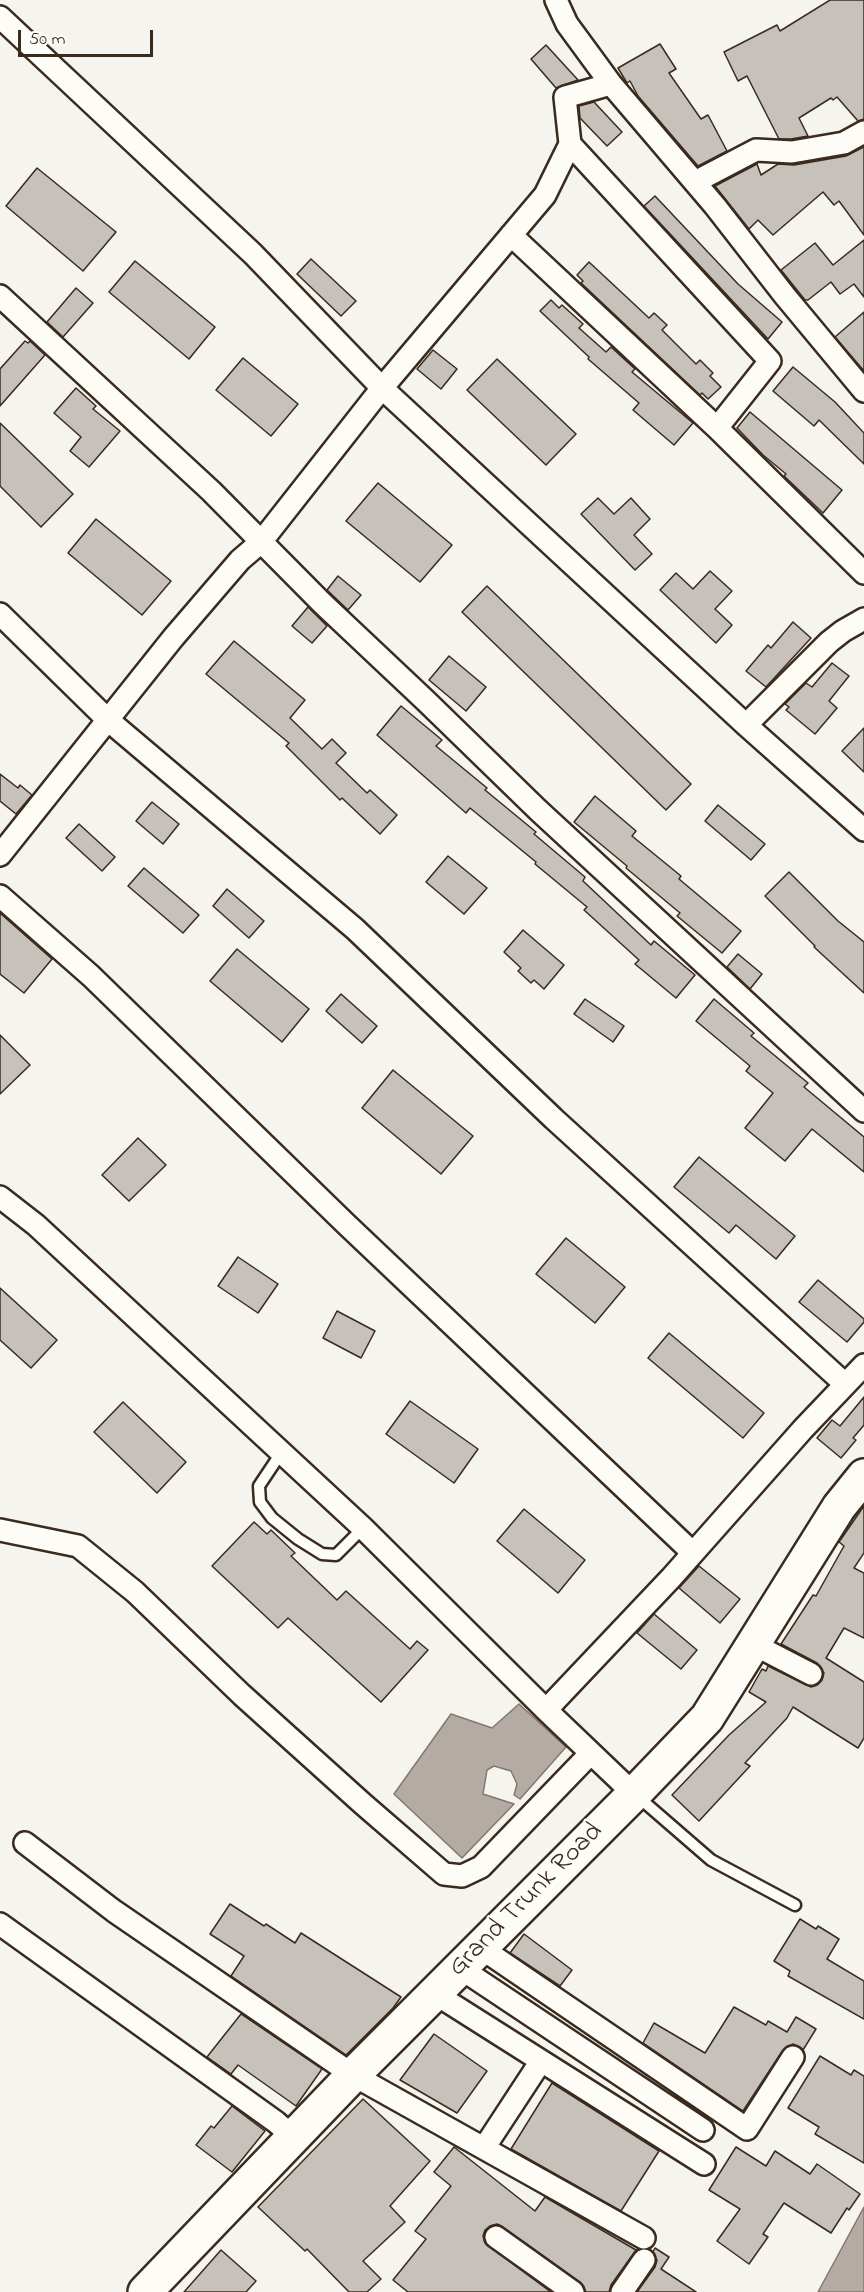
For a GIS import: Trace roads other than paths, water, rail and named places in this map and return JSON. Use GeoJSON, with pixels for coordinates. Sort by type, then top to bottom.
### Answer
{"type":"FeatureCollection","features":[{"type":"Feature","properties":{"kind":"main road","name":"Grand Trunk Road"},"geometry":{"type":"LineString","coordinates":[[152,2290],[353,2075],[707,1718],[839,1507],[864,1476]]}},
{"type":"Feature","properties":{"kind":"street"},"geometry":{"type":"LineString","coordinates":[[556,0],[567,24],[611,84],[695,182],[864,391]]}},
{"type":"Feature","properties":{"kind":"street"},"geometry":{"type":"LineString","coordinates":[[0,17],[253,254],[382,387],[746,725],[864,830]]}},
{"type":"Feature","properties":{"kind":"street"},"geometry":{"type":"LineString","coordinates":[[0,855],[173,638],[240,560],[261,542],[382,387],[545,195],[570,144],[565,97],[611,84]]}},
{"type":"Feature","properties":{"kind":"street"},"geometry":{"type":"LineString","coordinates":[[695,182],[756,150],[792,152],[844,143],[864,132]]}},
{"type":"Feature","properties":{"kind":"street"},"geometry":{"type":"LineString","coordinates":[[570,144],[770,361],[717,428]]}},
{"type":"Feature","properties":{"kind":"street"},"geometry":{"type":"LineString","coordinates":[[511,236],[717,428],[864,573]]}},
{"type":"Feature","properties":{"kind":"street"},"geometry":{"type":"LineString","coordinates":[[0,296],[211,491],[322,603],[538,810],[864,1111]]}},
{"type":"Feature","properties":{"kind":"street"},"geometry":{"type":"LineString","coordinates":[[0,614],[108,720],[354,929],[554,1119],[845,1384]]}},
{"type":"Feature","properties":{"kind":"street"},"geometry":{"type":"LineString","coordinates":[[746,725],[828,642],[864,619]]}},
{"type":"Feature","properties":{"kind":"street"},"geometry":{"type":"LineString","coordinates":[[0,896],[90,976],[693,1553]]}},
{"type":"Feature","properties":{"kind":"street"},"geometry":{"type":"LineString","coordinates":[[0,1197],[36,1225],[363,1528],[634,1794]]}},
{"type":"Feature","properties":{"kind":"street"},"geometry":{"type":"LineString","coordinates":[[546,1710],[864,1365]]}},
{"type":"Feature","properties":{"kind":"street"},"geometry":{"type":"LineString","coordinates":[[0,1530],[78,1546],[135,1592],[242,1695],[444,1874],[462,1876],[481,1867],[591,1753]]}},
{"type":"Feature","properties":{"kind":"street"},"geometry":{"type":"LineString","coordinates":[[753,1644],[811,1674]]}},
{"type":"Feature","properties":{"kind":"street"},"geometry":{"type":"LineString","coordinates":[[25,1843],[114,1911],[353,2075],[644,2238]]}},
{"type":"Feature","properties":{"kind":"street"},"geometry":{"type":"LineString","coordinates":[[0,1924],[276,2122],[293,2137]]}},
{"type":"Feature","properties":{"kind":"street"},"geometry":{"type":"LineString","coordinates":[[470,1958],[747,2129],[793,2057]]}},
{"type":"Feature","properties":{"kind":"street"},"geometry":{"type":"LineString","coordinates":[[470,1958],[703,2130]]}},
{"type":"Feature","properties":{"kind":"street"},"geometry":{"type":"LineString","coordinates":[[434,1993],[704,2164]]}},
{"type":"Feature","properties":{"kind":"street"},"geometry":{"type":"LineString","coordinates":[[484,2148],[541,2061]]}},
{"type":"Feature","properties":{"kind":"street"},"geometry":{"type":"LineString","coordinates":[[496,2237],[573,2292]]}},
{"type":"Feature","properties":{"kind":"street"},"geometry":{"type":"LineString","coordinates":[[622,2292],[644,2260]]}},
{"type":"Feature","properties":{"kind":"lane"},"geometry":{"type":"LineString","coordinates":[[281,1453],[259,1486],[260,1502],[272,1518],[298,1539],[322,1554],[336,1555],[363,1528]]}},
{"type":"Feature","properties":{"kind":"lane"},"geometry":{"type":"LineString","coordinates":[[634,1794],[711,1860],[795,1905]]}}]}
